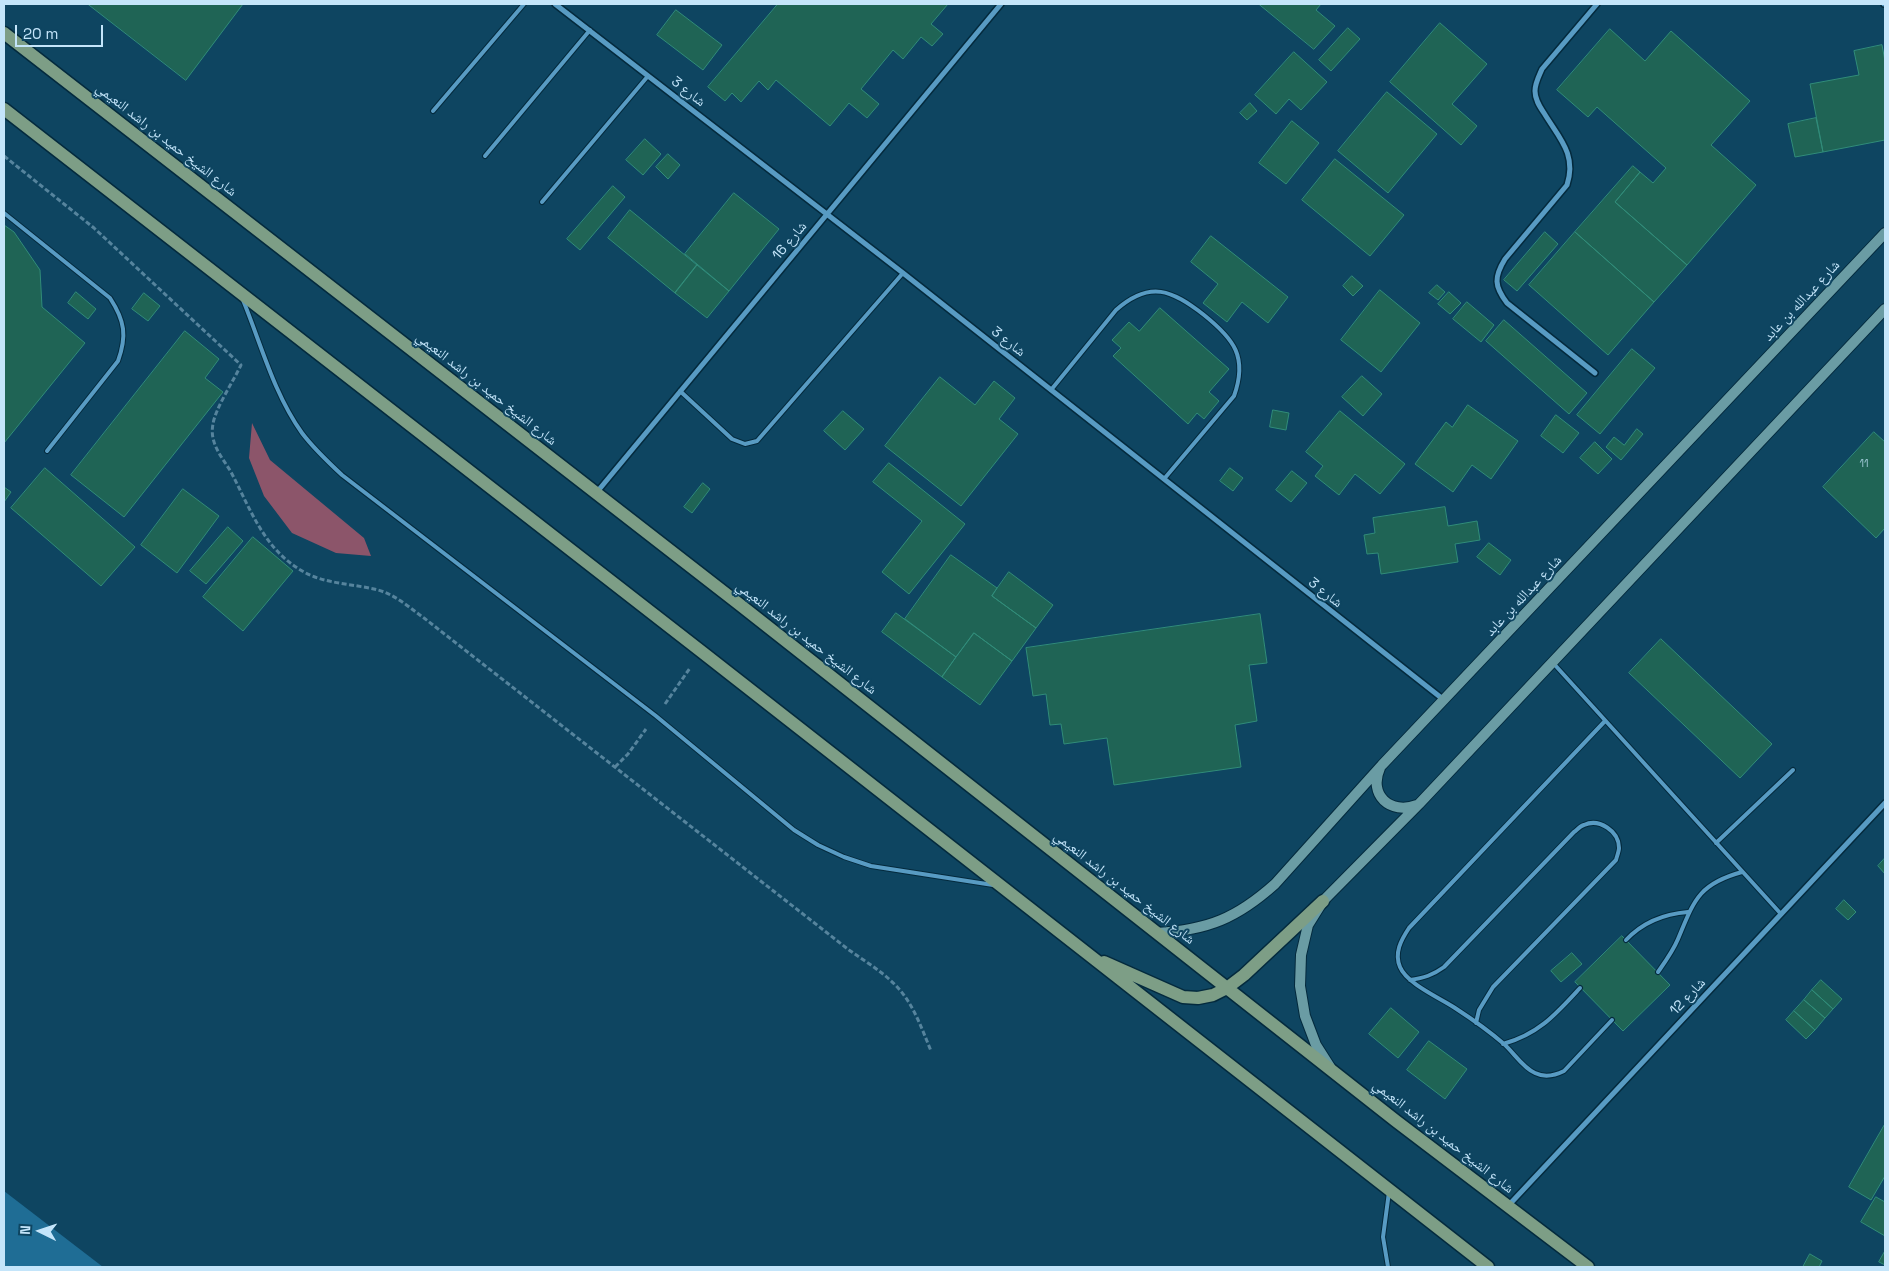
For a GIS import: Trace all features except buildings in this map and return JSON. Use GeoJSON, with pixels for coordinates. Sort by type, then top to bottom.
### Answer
{"type":"FeatureCollection","features":[{"type":"Feature","properties":{"kind":"main road","name":"شارع الشيخ حميد بن راشد النعيمي"},"geometry":{"type":"LineString","coordinates":[[4,33],[596,493],[1332,1070],[1588,1267]]}},
{"type":"Feature","properties":{"kind":"main road"},"geometry":{"type":"LineString","coordinates":[[4,109],[687,639],[1488,1267]]}},
{"type":"Feature","properties":{"kind":"main road","name":"شارع عبدالله بن عابد"},"geometry":{"type":"LineString","coordinates":[[1157,933],[1184,931],[1209,925],[1233,915],[1255,901],[1275,884],[1382,765],[1885,233]]}},
{"type":"Feature","properties":{"kind":"main road"},"geometry":{"type":"LineString","coordinates":[[1092,958],[1131,972],[1182,997],[1198,998],[1213,995],[1227,988],[1259,962],[1323,901],[1419,804],[1885,309]]}},
{"type":"Feature","properties":{"kind":"main road"},"geometry":{"type":"LineString","coordinates":[[1382,765],[1377,776],[1377,789],[1384,800],[1394,807],[1407,808],[1419,804]]}},
{"type":"Feature","properties":{"kind":"main road"},"geometry":{"type":"LineString","coordinates":[[1323,901],[1308,925],[1302,955],[1300,986],[1306,1016],[1316,1044],[1332,1070]]}},
{"type":"Feature","properties":{"kind":"street","name":"شارع 3"},"geometry":{"type":"LineString","coordinates":[[555,4],[828,214],[1444,700]]}},
{"type":"Feature","properties":{"kind":"street","name":"شارع 16"},"geometry":{"type":"LineString","coordinates":[[596,493],[1002,4]]}},
{"type":"Feature","properties":{"kind":"street"},"geometry":{"type":"LineString","coordinates":[[1595,373],[1507,303],[1499,293],[1496,281],[1498,269],[1504,259],[1568,185],[1571,161],[1567,149],[1538,103],[1535,92],[1537,80],[1542,69],[1597,4]]}},
{"type":"Feature","properties":{"kind":"street","name":"شارع 12"},"geometry":{"type":"LineString","coordinates":[[1507,1206],[1885,803]]}},
{"type":"Feature","properties":{"kind":"lane"},"geometry":{"type":"LineString","coordinates":[[433,111],[524,4]]}},
{"type":"Feature","properties":{"kind":"lane"},"geometry":{"type":"LineString","coordinates":[[485,156],[590,30]]}},
{"type":"Feature","properties":{"kind":"lane"},"geometry":{"type":"LineString","coordinates":[[542,202],[648,76]]}},
{"type":"Feature","properties":{"kind":"lane"},"geometry":{"type":"LineString","coordinates":[[4,213],[110,298],[119,312],[124,328],[123,345],[118,361],[47,452]]}},
{"type":"Feature","properties":{"kind":"lane"},"geometry":{"type":"LineString","coordinates":[[680,391],[732,438],[745,444],[757,441],[903,273]]}},
{"type":"Feature","properties":{"kind":"lane"},"geometry":{"type":"LineString","coordinates":[[1051,390],[1116,310],[1128,300],[1142,294],[1158,292],[1173,294],[1187,302],[1222,330],[1231,340],[1238,354],[1241,368],[1234,396],[1164,480]]}},
{"type":"Feature","properties":{"kind":"lane"},"geometry":{"type":"LineString","coordinates":[[241,293],[287,409],[303,434],[321,456],[342,475],[656,716],[771,813],[818,845],[844,857],[871,866],[1000,886]]}},
{"type":"Feature","properties":{"kind":"lane"},"geometry":{"type":"LineString","coordinates":[[1552,662],[1781,914]]}},
{"type":"Feature","properties":{"kind":"lane"},"geometry":{"type":"LineString","coordinates":[[1605,721],[1409,928],[1401,940],[1398,955],[1400,968],[1410,980],[1444,1000],[1504,1044],[1533,1072],[1544,1076],[1554,1076],[1564,1071],[1612,1020]]}},
{"type":"Feature","properties":{"kind":"lane"},"geometry":{"type":"LineString","coordinates":[[1716,843],[1794,770]]}},
{"type":"Feature","properties":{"kind":"lane"},"geometry":{"type":"LineString","coordinates":[[1410,980],[1422,979],[1444,967],[1574,832],[1583,825],[1596,822],[1607,827],[1616,836],[1619,848],[1616,860],[1493,987],[1479,1010],[1476,1023]]}},
{"type":"Feature","properties":{"kind":"lane"},"geometry":{"type":"LineString","coordinates":[[1658,972],[1678,940],[1688,912],[1698,897],[1710,885],[1725,876],[1742,872]]}},
{"type":"Feature","properties":{"kind":"lane"},"geometry":{"type":"LineString","coordinates":[[1626,940],[1635,930],[1647,922],[1667,915],[1688,912]]}},
{"type":"Feature","properties":{"kind":"lane"},"geometry":{"type":"LineString","coordinates":[[1504,1044],[1517,1040],[1542,1026],[1580,988]]}},
{"type":"Feature","properties":{"kind":"lane"},"geometry":{"type":"LineString","coordinates":[[1388,1267],[1383,1237],[1389,1190]]}},
{"type":"Feature","properties":{"kind":"path"},"geometry":{"type":"LineString","coordinates":[[4,156],[94,228],[241,365],[212,423],[213,440],[248,510],[266,537],[282,556],[305,573],[333,581],[379,590],[397,598],[424,618],[888,978],[900,989],[918,1018],[931,1051]]}},
{"type":"Feature","properties":{"kind":"shaded area"},"geometry":{"type":"Polygon","coordinates":[[[252,423],[270,460],[364,538],[371,556],[336,553],[292,533],[264,496],[249,458],[252,423]]]}},
{"type":"Feature","properties":{"kind":"water"},"geometry":{"type":"Polygon","coordinates":[[[4,1191],[103,1267],[4,1267],[4,1191]]]}}]}
